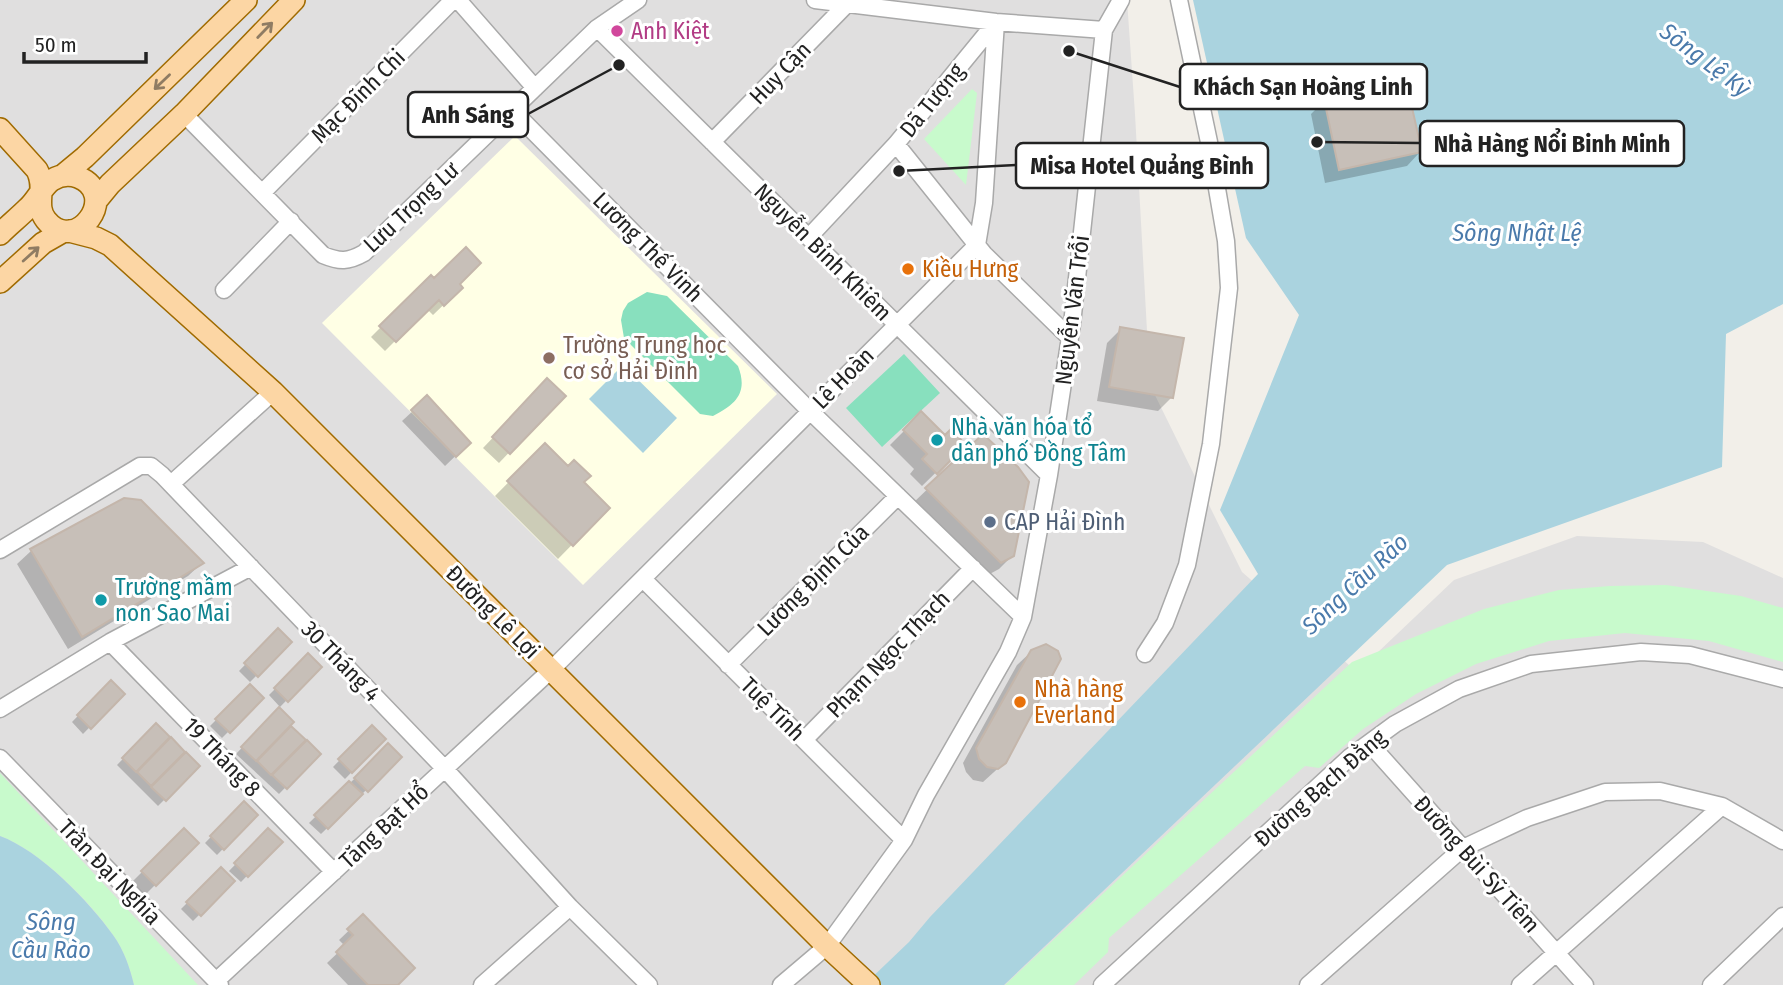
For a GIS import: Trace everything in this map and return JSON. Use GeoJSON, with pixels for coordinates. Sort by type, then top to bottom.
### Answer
{"type":"FeatureCollection","features":[{"type":"Feature","properties":{"kind":"main road"},"geometry":{"type":"LineString","coordinates":[[0,234],[29,208],[48,183],[62,176],[85,157],[246,0]]}},
{"type":"Feature","properties":{"kind":"main road"},"geometry":{"type":"LineString","coordinates":[[0,282],[43,243],[85,225],[110,184],[184,114],[294,0]]}},
{"type":"Feature","properties":{"kind":"main road"},"geometry":{"type":"LineString","coordinates":[[0,130],[41,177],[43,191],[40,210],[44,219],[51,226],[67,231]]}},
{"type":"Feature","properties":{"kind":"main road"},"geometry":{"type":"LineString","coordinates":[[30,162],[62,176],[82,179],[94,192],[95,206]]}},
{"type":"Feature","properties":{"kind":"main road","name":"Đường Lê Lợi"},"geometry":{"type":"LineString","coordinates":[[95,206],[102,233],[110,245],[273,392],[866,982]]}},
{"type":"Feature","properties":{"kind":"main road","name":"Đường Lê Lợi"},"geometry":{"type":"LineString","coordinates":[[67,231],[110,245]]}},
{"type":"Feature","properties":{"kind":"street"},"geometry":{"type":"LineString","coordinates":[[455,0],[535,89]]}},
{"type":"Feature","properties":{"kind":"street","name":"Mạc Đĩnh Chi"},"geometry":{"type":"LineString","coordinates":[[263,192],[455,0]]}},
{"type":"Feature","properties":{"kind":"street","name":"Lưu Trọng Lư"},"geometry":{"type":"LineString","coordinates":[[184,114],[323,255],[337,261],[349,261],[365,253],[597,28],[638,0]]}},
{"type":"Feature","properties":{"kind":"street"},"geometry":{"type":"LineString","coordinates":[[815,0],[996,22],[1104,30]]}},
{"type":"Feature","properties":{"kind":"street","name":"Nguyễn Văn Trỗi"},"geometry":{"type":"LineString","coordinates":[[781,985],[827,946],[904,840],[926,795],[1008,652],[1023,617],[1070,338],[1104,30],[1121,0]]}},
{"type":"Feature","properties":{"kind":"street"},"geometry":{"type":"LineString","coordinates":[[1145,654],[1165,623],[1187,565],[1211,444],[1229,288],[1226,241],[1209,142],[1179,0]]}},
{"type":"Feature","properties":{"kind":"street","name":"Huy Cận"},"geometry":{"type":"LineString","coordinates":[[712,142],[847,4]]}},
{"type":"Feature","properties":{"kind":"street"},"geometry":{"type":"LineString","coordinates":[[977,245],[984,202],[996,22]]}},
{"type":"Feature","properties":{"kind":"street","name":"Dã Tượng"},"geometry":{"type":"LineString","coordinates":[[808,237],[896,144],[996,22]]}},
{"type":"Feature","properties":{"kind":"street","name":"Nguyễn Bỉnh Khiêm"},"geometry":{"type":"LineString","coordinates":[[597,28],[1049,475]]}},
{"type":"Feature","properties":{"kind":"street","name":"Lương Thế Vinh"},"geometry":{"type":"LineString","coordinates":[[513,111],[810,411],[1023,617]]}},
{"type":"Feature","properties":{"kind":"street"},"geometry":{"type":"LineString","coordinates":[[896,144],[984,254],[1070,338]]}},
{"type":"Feature","properties":{"kind":"street"},"geometry":{"type":"LineString","coordinates":[[224,290],[291,222]]}},
{"type":"Feature","properties":{"kind":"street","name":"Lê Hoàn"},"geometry":{"type":"LineString","coordinates":[[551,670],[977,245]]}},
{"type":"Feature","properties":{"kind":"street"},"geometry":{"type":"LineString","coordinates":[[171,484],[273,392]]}},
{"type":"Feature","properties":{"kind":"street","name":"30 Tháng 4"},"geometry":{"type":"LineString","coordinates":[[0,550],[141,466],[151,466],[445,769],[570,907],[649,985]]}},
{"type":"Feature","properties":{"kind":"street","name":"Lương Định Của"},"geometry":{"type":"LineString","coordinates":[[729,665],[898,496]]}},
{"type":"Feature","properties":{"kind":"street"},"geometry":{"type":"LineString","coordinates":[[0,709],[110,642],[251,567]]}},
{"type":"Feature","properties":{"kind":"street","name":"Phạm Ngọc Thạch"},"geometry":{"type":"LineString","coordinates":[[804,740],[972,568]]}},
{"type":"Feature","properties":{"kind":"street","name":"Tuệ Tĩnh"},"geometry":{"type":"LineString","coordinates":[[643,579],[904,840]]}},
{"type":"Feature","properties":{"kind":"street","name":"19 Tháng 8"},"geometry":{"type":"LineString","coordinates":[[110,642],[334,872]]}},
{"type":"Feature","properties":{"kind":"street","name":"Đường Bạch Đằng"},"geometry":{"type":"LineString","coordinates":[[1102,985],[1350,757],[1395,724],[1459,689],[1531,664],[1641,652],[1690,655],[1783,679]]}},
{"type":"Feature","properties":{"kind":"street","name":"Tăng Bạt Hổ"},"geometry":{"type":"LineString","coordinates":[[218,983],[551,670]]}},
{"type":"Feature","properties":{"kind":"street","name":"Đường Bùi Sỹ Tiêm"},"geometry":{"type":"LineString","coordinates":[[1369,743],[1585,985]]}},
{"type":"Feature","properties":{"kind":"street","name":"Trần Đại Nghĩa"},"geometry":{"type":"LineString","coordinates":[[0,758],[218,983]]}},
{"type":"Feature","properties":{"kind":"street"},"geometry":{"type":"LineString","coordinates":[[1308,985],[1463,848],[1527,818],[1605,792],[1660,791],[1722,806],[1783,841]]}},
{"type":"Feature","properties":{"kind":"street"},"geometry":{"type":"LineString","coordinates":[[1520,985],[1722,806]]}},
{"type":"Feature","properties":{"kind":"street"},"geometry":{"type":"LineString","coordinates":[[482,985],[570,907]]}},
{"type":"Feature","properties":{"kind":"street"},"geometry":{"type":"LineString","coordinates":[[1711,985],[1783,916]]}},
{"type":"Feature","properties":{"kind":"shaded area"},"geometry":{"type":"Polygon","coordinates":[[[0,0],[1127,0],[1150,385],[1242,572],[1357,672],[1454,580],[1577,536],[1703,542],[1783,578],[1783,985],[0,985],[0,0]]]}},
{"type":"Feature","properties":{"kind":"shaded area","name":"Trường Trung học cơ sở Hải Đình"},"geometry":{"type":"Polygon","coordinates":[[[515,136],[777,394],[583,585],[322,323],[515,136]]]}},
{"type":"Feature","properties":{"kind":"green space"},"geometry":{"type":"Polygon","coordinates":[[[972,89],[977,93],[966,185],[924,139],[972,89]]]}},
{"type":"Feature","properties":{"kind":"green space"},"geometry":{"type":"Polygon","coordinates":[[[647,292],[667,296],[738,366],[741,390],[728,407],[713,416],[700,414],[624,338],[621,320],[623,311],[628,303],[647,292]]]}},
{"type":"Feature","properties":{"kind":"green space"},"geometry":{"type":"Polygon","coordinates":[[[904,354],[940,393],[882,447],[846,408],[904,354]]]}},
{"type":"Feature","properties":{"kind":"green space"},"geometry":{"type":"Polygon","coordinates":[[[1666,585],[1741,596],[1783,608],[1783,662],[1709,641],[1625,633],[1549,641],[1476,664],[1416,694],[1363,729],[1319,768],[1305,766],[1109,938],[1108,952],[1074,985],[1005,985],[1352,662],[1484,609],[1559,590],[1666,585]]]}},
{"type":"Feature","properties":{"kind":"green space"},"geometry":{"type":"Polygon","coordinates":[[[0,773],[198,985],[134,985],[120,947],[91,907],[47,865],[0,836],[0,773]]]}},
{"type":"Feature","properties":{"kind":"water","name":"Sông Nhật Lệ"},"geometry":{"type":"Polygon","coordinates":[[[1193,0],[1783,0],[1783,304],[1726,334],[1722,467],[1447,565],[1004,985],[864,985],[909,942],[1258,574],[1220,510],[1299,315],[1246,238],[1193,0]]]}},
{"type":"Feature","properties":{"kind":"water"},"geometry":{"type":"Polygon","coordinates":[[[623,365],[677,418],[643,453],[589,399],[623,365]]]}},
{"type":"Feature","properties":{"kind":"water","name":"Sông Cầu Rào"},"geometry":{"type":"Polygon","coordinates":[[[0,836],[47,865],[91,907],[120,947],[134,985],[0,985],[0,836]]]}},
{"type":"Feature","properties":{"kind":"building"},"geometry":{"type":"Polygon","coordinates":[[[1406,81],[1422,152],[1339,170],[1324,99],[1406,81]]]}},
{"type":"Feature","properties":{"kind":"building"},"geometry":{"type":"Polygon","coordinates":[[[466,247],[481,263],[460,284],[463,288],[444,306],[439,300],[396,342],[379,326],[431,275],[434,278],[466,247]]]}},
{"type":"Feature","properties":{"kind":"building"},"geometry":{"type":"Polygon","coordinates":[[[1120,327],[1184,338],[1173,398],[1109,387],[1120,327]]]}},
{"type":"Feature","properties":{"kind":"building"},"geometry":{"type":"Polygon","coordinates":[[[547,378],[566,396],[510,454],[492,437],[547,378]]]}},
{"type":"Feature","properties":{"kind":"building"},"geometry":{"type":"Polygon","coordinates":[[[427,395],[471,443],[456,457],[411,410],[427,395]]]}},
{"type":"Feature","properties":{"kind":"building","name":"Nhà văn hóa tổ dân phố Đồng Tâm"},"geometry":{"type":"Polygon","coordinates":[[[921,411],[945,435],[951,429],[966,445],[937,474],[922,459],[927,454],[903,430],[921,411]]]}},
{"type":"Feature","properties":{"kind":"building","name":"CAP Hải Đình"},"geometry":{"type":"Polygon","coordinates":[[[983,434],[1018,467],[1029,482],[1014,556],[1001,563],[925,488],[983,434]]]}},
{"type":"Feature","properties":{"kind":"building"},"geometry":{"type":"Polygon","coordinates":[[[545,443],[568,466],[574,460],[591,476],[584,482],[610,508],[573,546],[507,481],[545,443]]]}},
{"type":"Feature","properties":{"kind":"building","name":"Trường mầm non Sao Mai"},"geometry":{"type":"Polygon","coordinates":[[[124,498],[141,500],[204,563],[82,637],[30,549],[124,498]]]}},
{"type":"Feature","properties":{"kind":"building"},"geometry":{"type":"Polygon","coordinates":[[[278,628],[292,642],[258,677],[244,663],[278,628]]]}},
{"type":"Feature","properties":{"kind":"building","name":"Nhà hàng Everland"},"geometry":{"type":"Polygon","coordinates":[[[1046,644],[1058,651],[1061,659],[1006,763],[998,769],[987,767],[979,759],[976,748],[1031,650],[1046,644]]]}},
{"type":"Feature","properties":{"kind":"building"},"geometry":{"type":"Polygon","coordinates":[[[308,653],[322,667],[288,702],[274,688],[308,653]]]}},
{"type":"Feature","properties":{"kind":"building"},"geometry":{"type":"Polygon","coordinates":[[[111,680],[125,694],[91,729],[77,715],[111,680]]]}},
{"type":"Feature","properties":{"kind":"building"},"geometry":{"type":"Polygon","coordinates":[[[250,684],[264,698],[230,733],[215,719],[250,684]]]}},
{"type":"Feature","properties":{"kind":"building"},"geometry":{"type":"Polygon","coordinates":[[[279,707],[294,722],[256,761],[241,747],[279,707]]]}},
{"type":"Feature","properties":{"kind":"building"},"geometry":{"type":"Polygon","coordinates":[[[156,723],[170,737],[136,772],[122,758],[156,723]]]}},
{"type":"Feature","properties":{"kind":"building"},"geometry":{"type":"Polygon","coordinates":[[[372,725],[386,739],[352,773],[338,759],[372,725]]]}},
{"type":"Feature","properties":{"kind":"building"},"geometry":{"type":"Polygon","coordinates":[[[291,726],[306,740],[271,775],[257,761],[291,726]]]}},
{"type":"Feature","properties":{"kind":"building"},"geometry":{"type":"Polygon","coordinates":[[[171,737],[185,752],[151,786],[137,772],[171,737]]]}},
{"type":"Feature","properties":{"kind":"building"},"geometry":{"type":"Polygon","coordinates":[[[307,740],[321,754],[287,789],[272,775],[307,740]]]}},
{"type":"Feature","properties":{"kind":"building"},"geometry":{"type":"Polygon","coordinates":[[[388,743],[402,757],[368,792],[354,778],[388,743]]]}},
{"type":"Feature","properties":{"kind":"building"},"geometry":{"type":"Polygon","coordinates":[[[186,752],[200,766],[166,801],[151,787],[186,752]]]}},
{"type":"Feature","properties":{"kind":"building"},"geometry":{"type":"Polygon","coordinates":[[[349,781],[363,794],[328,829],[314,815],[349,781]]]}},
{"type":"Feature","properties":{"kind":"building"},"geometry":{"type":"Polygon","coordinates":[[[244,801],[258,815],[224,850],[210,836],[244,801]]]}},
{"type":"Feature","properties":{"kind":"building"},"geometry":{"type":"Polygon","coordinates":[[[184,828],[199,843],[156,886],[141,871],[184,828]]]}},
{"type":"Feature","properties":{"kind":"building"},"geometry":{"type":"Polygon","coordinates":[[[268,828],[283,842],[248,877],[234,863],[268,828]]]}},
{"type":"Feature","properties":{"kind":"building"},"geometry":{"type":"Polygon","coordinates":[[[221,867],[235,881],[201,916],[186,902],[221,867]]]}},
{"type":"Feature","properties":{"kind":"building"},"geometry":{"type":"Polygon","coordinates":[[[363,914],[415,968],[398,985],[368,985],[336,952],[353,935],[347,929],[363,914]]]}},
{"type":"Feature","properties":{"kind":"place","name":"Anh Kiệt"},"geometry":{"type":"Point","coordinates":[617,31]}},
{"type":"Feature","properties":{"kind":"place","name":"Khách Sạn Hoàng Linh"},"geometry":{"type":"Point","coordinates":[1069,51]}},
{"type":"Feature","properties":{"kind":"place","name":"Anh Sáng"},"geometry":{"type":"Point","coordinates":[619,65]}},
{"type":"Feature","properties":{"kind":"place","name":"Nhà Hàng Nổi Binh Minh"},"geometry":{"type":"Point","coordinates":[1317,142]}},
{"type":"Feature","properties":{"kind":"place","name":"Misa Hotel Quảng Bình"},"geometry":{"type":"Point","coordinates":[899,171]}},
{"type":"Feature","properties":{"kind":"place","name":"Kiều Hưng"},"geometry":{"type":"Point","coordinates":[908,269]}},
{"type":"Feature","properties":{"kind":"place","name":"Trường Trung học cơ sở Hải Đình"},"geometry":{"type":"Point","coordinates":[549,358]}},
{"type":"Feature","properties":{"kind":"place","name":"Nhà văn hóa tổ dân phố Đồng Tâm"},"geometry":{"type":"Point","coordinates":[937,440]}},
{"type":"Feature","properties":{"kind":"place","name":"CAP Hải Đình"},"geometry":{"type":"Point","coordinates":[990,522]}},
{"type":"Feature","properties":{"kind":"place","name":"Trường mầm non Sao Mai"},"geometry":{"type":"Point","coordinates":[101,600]}},
{"type":"Feature","properties":{"kind":"place","name":"Nhà hàng Everland"},"geometry":{"type":"Point","coordinates":[1020,702]}},
{"type":"Feature","properties":{"kind":"water label","name":"Sông Lệ Kỳ"},"geometry":{"type":"Point","coordinates":[1705,60]}}]}
